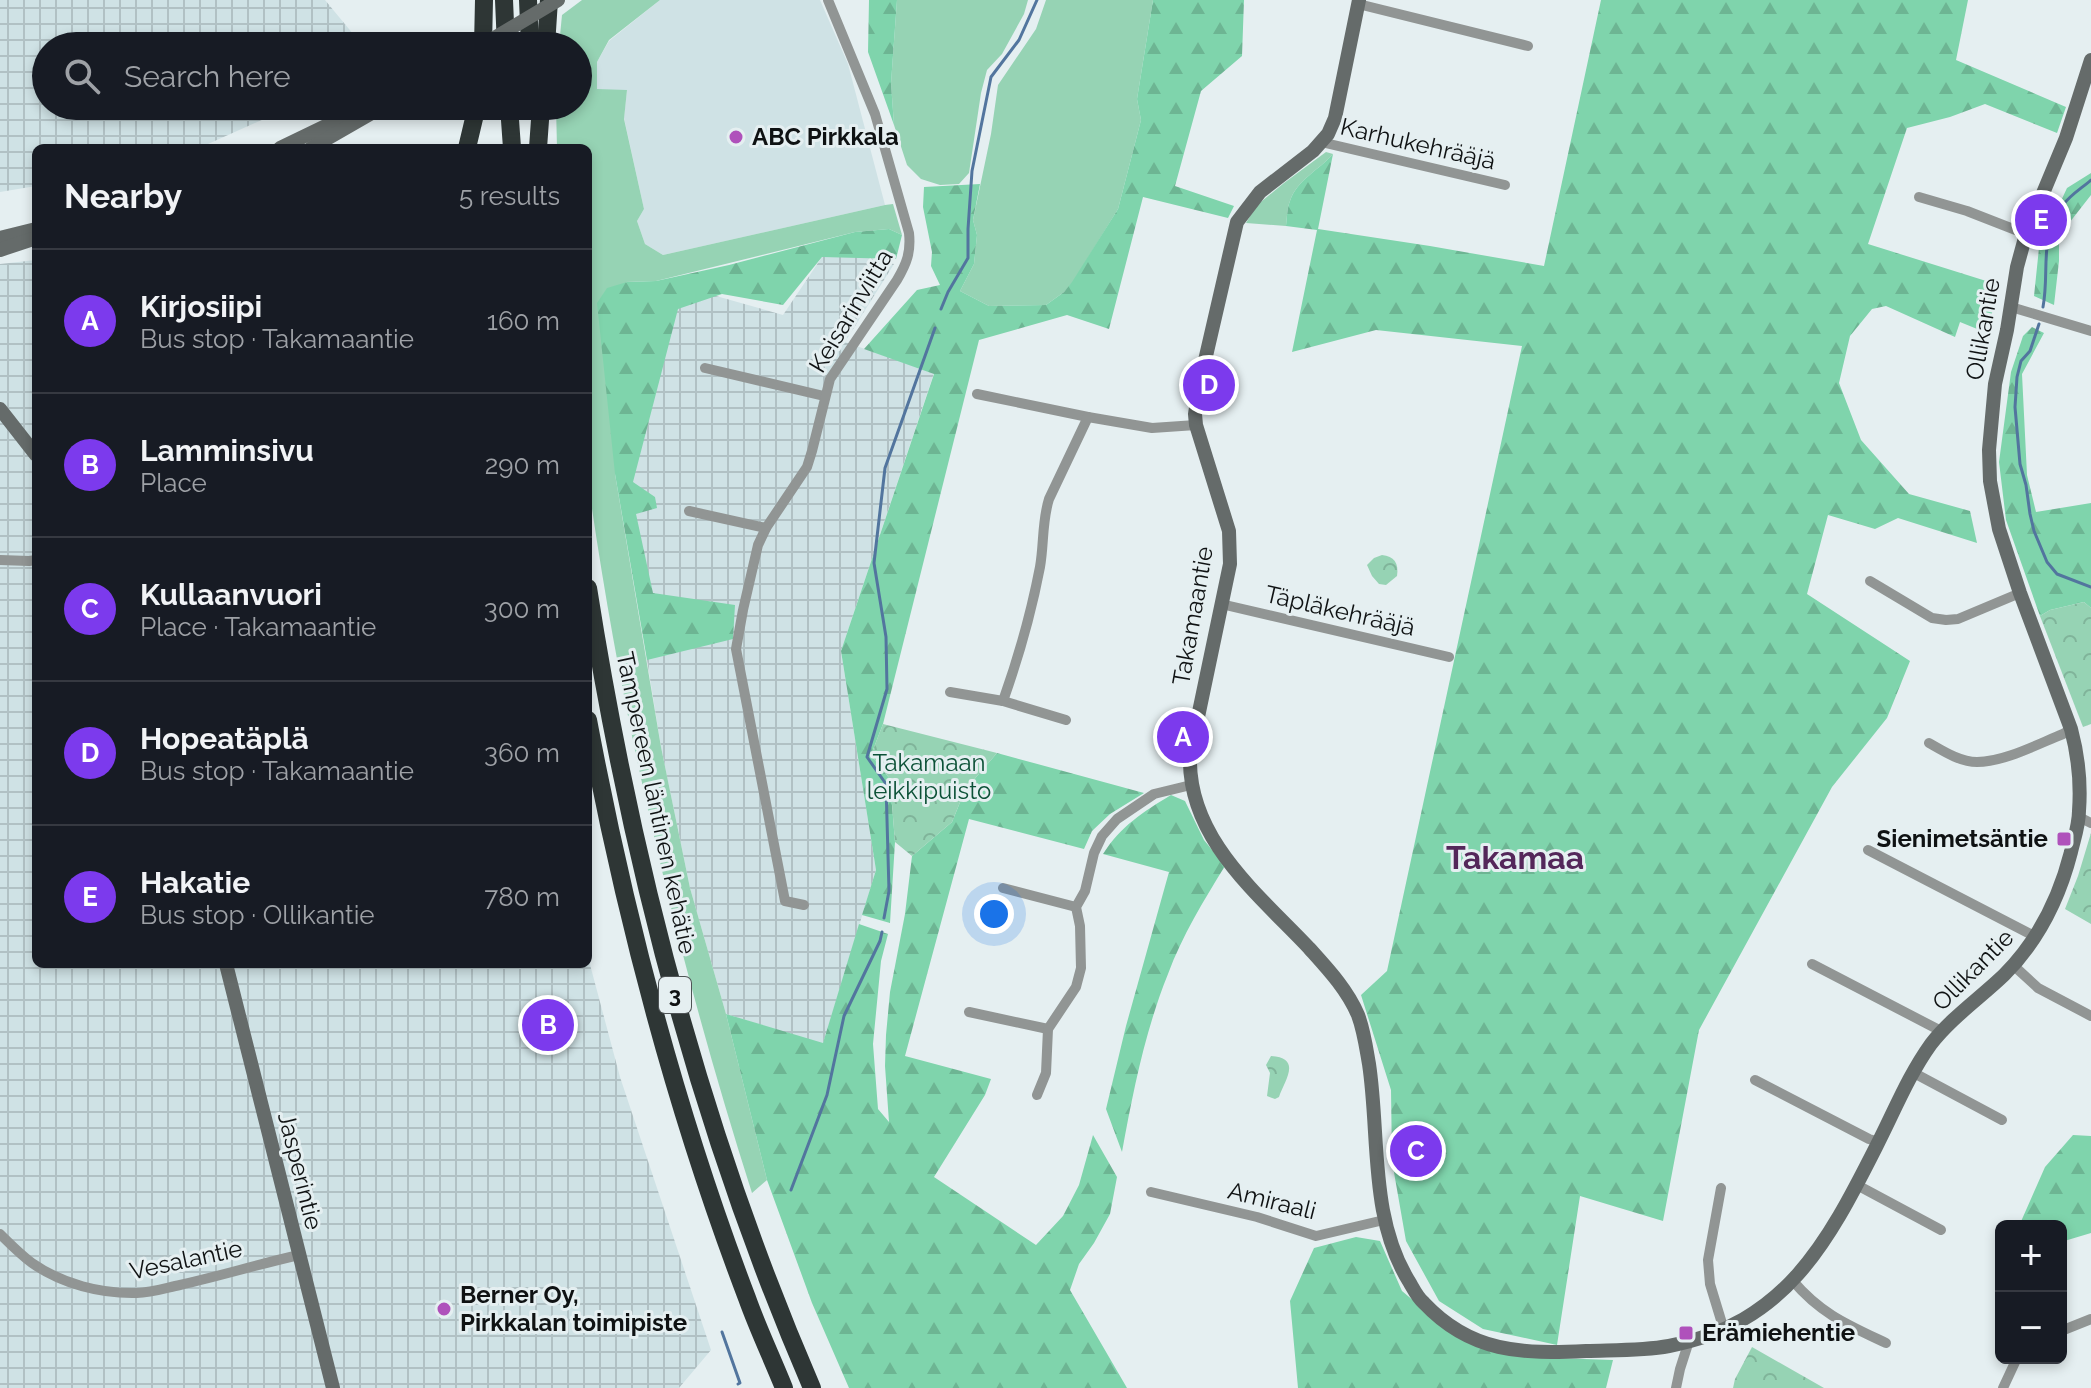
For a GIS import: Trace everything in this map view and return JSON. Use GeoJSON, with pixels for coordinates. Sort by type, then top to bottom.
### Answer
{"type":"FeatureCollection","features":[{"type":"Feature","properties":{"kind":"highway"},"geometry":{"type":"LineString","coordinates":[[483,32],[484,0]]}},
{"type":"Feature","properties":{"kind":"highway"},"geometry":{"type":"LineString","coordinates":[[504,0],[505,32]]}},
{"type":"Feature","properties":{"kind":"highway"},"geometry":{"type":"LineString","coordinates":[[528,0],[529,32]]}},
{"type":"Feature","properties":{"kind":"highway"},"geometry":{"type":"LineString","coordinates":[[547,32],[549,0]]}},
{"type":"Feature","properties":{"kind":"highway"},"geometry":{"type":"LineString","coordinates":[[468,144],[474,120]]}},
{"type":"Feature","properties":{"kind":"highway"},"geometry":{"type":"LineString","coordinates":[[510,120],[512,144]]}},
{"type":"Feature","properties":{"kind":"highway"},"geometry":{"type":"LineString","coordinates":[[534,120],[537,144]]}},
{"type":"Feature","properties":{"kind":"highway"},"geometry":{"type":"LineString","coordinates":[[537,144],[540,120]]}},
{"type":"Feature","properties":{"kind":"highway","name":"Tampereen läntinen kehätie"},"geometry":{"type":"LineString","coordinates":[[592,610],[617,747],[660,942],[704,1096],[736,1193],[779,1312],[812,1388]]}},
{"type":"Feature","properties":{"kind":"highway","name":"Tampereen läntinen kehätie"},"geometry":{"type":"LineString","coordinates":[[592,740],[637,947],[681,1104],[742,1286],[784,1388]]}},
{"type":"Feature","properties":{"kind":"highway"},"geometry":{"type":"LineString","coordinates":[[592,785],[615,853]]}},
{"type":"Feature","properties":{"kind":"street"},"geometry":{"type":"LineString","coordinates":[[505,32],[558,0]]}},
{"type":"Feature","properties":{"kind":"street","name":"Keisarinviitta"},"geometry":{"type":"LineString","coordinates":[[804,905],[785,901],[736,649],[758,545],[807,467],[830,379],[907,264],[911,249],[875,114],[828,0]]}},
{"type":"Feature","properties":{"kind":"street"},"geometry":{"type":"LineString","coordinates":[[1358,2],[1528,46]]}},
{"type":"Feature","properties":{"kind":"street","name":"Takamaantie"},"geometry":{"type":"LineString","coordinates":[[1358,2],[1335,118],[1328,134],[1296,165],[1260,192],[1237,222],[1200,382],[1196,425],[1229,531],[1230,564],[1190,755],[1191,785],[1203,823],[1218,849],[1326,967],[1356,1011],[1364,1032],[1372,1084],[1384,1220],[1398,1264],[1422,1302],[1453,1328],[1485,1344],[1528,1352],[1569,1352]]}},
{"type":"Feature","properties":{"kind":"street","name":"Ollikantie"},"geometry":{"type":"LineString","coordinates":[[1569,1352],[1647,1349],[1724,1330],[1767,1304],[1793,1281],[1821,1247],[1857,1185],[1902,1092],[1933,1041],[2013,965],[2036,937],[2051,910],[2085,820],[2071,729],[2020,593],[1996,517],[1988,465],[1995,384],[2017,267],[2026,234],[2066,138],[2091,60]]}},
{"type":"Feature","properties":{"kind":"street"},"geometry":{"type":"LineString","coordinates":[[288,144],[338,120]]}},
{"type":"Feature","properties":{"kind":"street"},"geometry":{"type":"LineString","coordinates":[[318,144],[360,120]]}},
{"type":"Feature","properties":{"kind":"street","name":"Karhukehrääjä"},"geometry":{"type":"LineString","coordinates":[[1321,142],[1505,185]]}},
{"type":"Feature","properties":{"kind":"street"},"geometry":{"type":"LineString","coordinates":[[1919,197],[1967,211],[2026,234]]}},
{"type":"Feature","properties":{"kind":"street"},"geometry":{"type":"LineString","coordinates":[[0,238],[32,230]]}},
{"type":"Feature","properties":{"kind":"street"},"geometry":{"type":"LineString","coordinates":[[0,250],[32,239]]}},
{"type":"Feature","properties":{"kind":"street"},"geometry":{"type":"LineString","coordinates":[[2011,307],[2091,331]]}},
{"type":"Feature","properties":{"kind":"street"},"geometry":{"type":"LineString","coordinates":[[705,368],[824,396]]}},
{"type":"Feature","properties":{"kind":"street"},"geometry":{"type":"LineString","coordinates":[[977,394],[1152,428],[1196,425]]}},
{"type":"Feature","properties":{"kind":"street"},"geometry":{"type":"LineString","coordinates":[[0,409],[32,450]]}},
{"type":"Feature","properties":{"kind":"street"},"geometry":{"type":"LineString","coordinates":[[1003,701],[1023,646],[1040,565],[1044,515],[1088,417]]}},
{"type":"Feature","properties":{"kind":"street"},"geometry":{"type":"LineString","coordinates":[[689,511],[766,528]]}},
{"type":"Feature","properties":{"kind":"street"},"geometry":{"type":"LineString","coordinates":[[0,560],[32,561]]}},
{"type":"Feature","properties":{"kind":"street"},"geometry":{"type":"LineString","coordinates":[[1870,581],[1932,618],[1946,620],[1958,619],[2020,593]]}},
{"type":"Feature","properties":{"kind":"street","name":"Täpläkehrääjä"},"geometry":{"type":"LineString","coordinates":[[1221,604],[1449,657]]}},
{"type":"Feature","properties":{"kind":"street"},"geometry":{"type":"LineString","coordinates":[[950,692],[1003,701],[1066,720]]}},
{"type":"Feature","properties":{"kind":"street"},"geometry":{"type":"LineString","coordinates":[[1929,743],[1952,756],[1975,762],[1996,759],[2071,729]]}},
{"type":"Feature","properties":{"kind":"street"},"geometry":{"type":"LineString","coordinates":[[1037,1095],[1046,1073],[1048,1029],[1076,987],[1081,968],[1080,926],[1076,907],[1085,891],[1094,853],[1102,836],[1117,819],[1154,794],[1191,785]]}},
{"type":"Feature","properties":{"kind":"street"},"geometry":{"type":"LineString","coordinates":[[1868,850],[2036,937]]}},
{"type":"Feature","properties":{"kind":"street"},"geometry":{"type":"LineString","coordinates":[[1003,888],[1076,907]]}},
{"type":"Feature","properties":{"kind":"street"},"geometry":{"type":"LineString","coordinates":[[1812,964],[1943,1032]]}},
{"type":"Feature","properties":{"kind":"street"},"geometry":{"type":"LineString","coordinates":[[2013,965],[2038,988],[2091,1016]]}},
{"type":"Feature","properties":{"kind":"street","name":"Jasperintie"},"geometry":{"type":"LineString","coordinates":[[227,968],[333,1388]]}},
{"type":"Feature","properties":{"kind":"street"},"geometry":{"type":"LineString","coordinates":[[969,1012],[1048,1029]]}},
{"type":"Feature","properties":{"kind":"street"},"geometry":{"type":"LineString","coordinates":[[1914,1073],[2002,1120]]}},
{"type":"Feature","properties":{"kind":"street"},"geometry":{"type":"LineString","coordinates":[[1755,1080],[1879,1142]]}},
{"type":"Feature","properties":{"kind":"street"},"geometry":{"type":"LineString","coordinates":[[1857,1185],[1941,1230]]}},
{"type":"Feature","properties":{"kind":"street"},"geometry":{"type":"LineString","coordinates":[[1721,1188],[1708,1260],[1710,1284],[1724,1330]]}},
{"type":"Feature","properties":{"kind":"street","name":"Amiraali"},"geometry":{"type":"LineString","coordinates":[[1151,1192],[1257,1217],[1316,1236],[1384,1220]]}},
{"type":"Feature","properties":{"kind":"street","name":"Vesalantie"},"geometry":{"type":"LineString","coordinates":[[0,1234],[30,1262],[50,1274],[82,1286],[122,1293],[142,1293],[299,1255]]}},
{"type":"Feature","properties":{"kind":"street"},"geometry":{"type":"LineString","coordinates":[[1793,1281],[1820,1309],[1886,1343]]}},
{"type":"Feature","properties":{"kind":"street"},"geometry":{"type":"LineString","coordinates":[[2067,1329],[2091,1319]]}},
{"type":"Feature","properties":{"kind":"street"},"geometry":{"type":"LineString","coordinates":[[1676,1388],[1689,1341]]}},
{"type":"Feature","properties":{"kind":"street"},"geometry":{"type":"LineString","coordinates":[[2003,1388],[2014,1364]]}},
{"type":"Feature","properties":{"kind":"shaded area"},"geometry":{"type":"Polygon","coordinates":[[[0,0],[325,0],[351,32],[32,32],[32,120],[262,120],[208,144],[32,144],[32,187],[0,192],[0,0]]]}},
{"type":"Feature","properties":{"kind":"shaded area"},"geometry":{"type":"Polygon","coordinates":[[[660,0],[820,0],[848,64],[885,205],[663,255],[645,244],[637,221],[644,209],[624,118],[627,90],[597,90],[597,62],[609,41],[660,0]]]}},
{"type":"Feature","properties":{"kind":"shaded area"},"geometry":{"type":"Polygon","coordinates":[[[828,248],[894,264],[845,342],[934,373],[841,651],[876,870],[823,1044],[726,1014],[690,888],[661,747],[647,660],[627,486],[677,285],[783,315],[828,248]]]}},
{"type":"Feature","properties":{"kind":"shaded area"},"geometry":{"type":"Polygon","coordinates":[[[32,260],[32,968],[591,968],[620,1077],[711,1350],[679,1388],[0,1388],[0,264],[32,260]]]}},
{"type":"Feature","properties":{"kind":"green space"},"geometry":{"type":"Polygon","coordinates":[[[582,0],[660,0],[609,40],[597,62],[597,89],[627,90],[624,119],[644,209],[637,221],[645,244],[663,255],[893,204],[902,235],[889,229],[855,232],[656,281],[626,282],[615,474],[661,747],[690,888],[726,1014],[767,1180],[752,1193],[700,1018],[655,841],[602,572],[592,507],[592,144],[557,144],[556,120],[592,120],[592,32],[560,32],[562,15],[582,0]]]}},
{"type":"Feature","properties":{"kind":"green space"},"geometry":{"type":"Polygon","coordinates":[[[869,0],[897,0],[891,83],[894,125],[868,52],[869,0]]]}},
{"type":"Feature","properties":{"kind":"green space"},"geometry":{"type":"Polygon","coordinates":[[[897,0],[1028,0],[1024,14],[1002,54],[987,70],[969,173],[959,184],[940,185],[921,179],[907,165],[894,125],[891,83],[897,0]]]}},
{"type":"Feature","properties":{"kind":"green space"},"geometry":{"type":"Polygon","coordinates":[[[1046,0],[1153,0],[1137,99],[1141,120],[1118,209],[1073,282],[1046,305],[989,306],[960,291],[974,264],[977,235],[973,220],[998,85],[1036,29],[1046,0]]]}},
{"type":"Feature","properties":{"kind":"green space"},"geometry":{"type":"Polygon","coordinates":[[[1153,0],[1244,0],[1242,56],[1201,91],[1175,186],[1234,206],[1228,218],[1143,197],[1109,329],[1067,315],[979,340],[883,724],[871,755],[890,779],[895,842],[890,923],[862,915],[876,870],[841,651],[934,374],[864,349],[917,290],[940,285],[931,266],[932,252],[923,207],[924,187],[980,184],[973,220],[977,235],[974,264],[960,291],[989,306],[1046,305],[1064,292],[1118,209],[1141,120],[1137,99],[1153,0]]]}},
{"type":"Feature","properties":{"kind":"green space"},"geometry":{"type":"Polygon","coordinates":[[[1601,0],[1968,0],[1956,60],[2066,107],[2057,133],[1985,104],[1907,128],[1868,244],[1999,285],[1987,333],[1960,322],[1955,337],[1886,306],[1872,309],[1850,336],[1839,383],[1861,440],[1909,494],[1970,511],[1977,543],[1898,518],[1875,529],[1828,515],[1807,594],[1910,661],[1887,718],[1832,787],[1699,1030],[1663,1221],[1580,1196],[1557,1345],[1483,1329],[1439,1301],[1406,1241],[1392,1161],[1391,1090],[1361,995],[1387,971],[1522,346],[1376,330],[1292,352],[1317,230],[1286,226],[1293,194],[1333,154],[1318,229],[1544,266],[1601,0]]]}},
{"type":"Feature","properties":{"kind":"green space"},"geometry":{"type":"Polygon","coordinates":[[[1326,152],[1333,154],[1293,194],[1286,226],[1246,223],[1256,206],[1326,152]]]}},
{"type":"Feature","properties":{"kind":"green space"},"geometry":{"type":"Polygon","coordinates":[[[2091,173],[2091,195],[2059,236],[2054,305],[2034,296],[2039,248],[2067,188],[2091,173]]]}},
{"type":"Feature","properties":{"kind":"green space"},"geometry":{"type":"Polygon","coordinates":[[[889,229],[902,235],[896,259],[822,257],[783,305],[722,294],[678,309],[633,482],[655,497],[657,508],[636,514],[653,593],[735,605],[733,639],[647,660],[615,474],[597,303],[607,288],[627,282],[656,281],[855,232],[889,229]]]}},
{"type":"Feature","properties":{"kind":"green space"},"geometry":{"type":"Polygon","coordinates":[[[2032,327],[2044,333],[2022,374],[2027,475],[2036,512],[2091,503],[2091,608],[2084,602],[2050,610],[2040,616],[2006,520],[1999,462],[2011,372],[2023,336],[2032,327]]]}},
{"type":"Feature","properties":{"kind":"green space"},"geometry":{"type":"Polygon","coordinates":[[[1382,555],[1393,559],[1397,567],[1397,576],[1386,585],[1379,584],[1367,565],[1382,555]]]}},
{"type":"Feature","properties":{"kind":"green space"},"geometry":{"type":"Polygon","coordinates":[[[2084,602],[2091,608],[2091,724],[2083,727],[2040,616],[2050,610],[2084,602]]]}},
{"type":"Feature","properties":{"kind":"green space","name":"Takamaan leikkipuisto"},"geometry":{"type":"Polygon","coordinates":[[[883,724],[997,753],[965,790],[952,822],[912,856],[895,842],[890,779],[871,755],[883,724]]]}},
{"type":"Feature","properties":{"kind":"green space"},"geometry":{"type":"Polygon","coordinates":[[[997,753],[1144,793],[1110,814],[1092,831],[1084,849],[969,819],[905,1056],[991,1079],[985,1095],[934,1177],[1036,1245],[1063,1216],[1079,1185],[1093,1135],[1117,1177],[1110,1214],[1079,1264],[1070,1290],[1127,1388],[849,1388],[812,1303],[767,1180],[726,1014],[823,1043],[859,924],[888,934],[881,961],[873,1044],[878,1109],[889,1122],[886,1035],[912,856],[952,822],[965,790],[997,753]]]}},
{"type":"Feature","properties":{"kind":"green space"},"geometry":{"type":"Polygon","coordinates":[[[1171,795],[1185,801],[1204,840],[1225,866],[1187,932],[1160,996],[1140,1062],[1122,1152],[1106,1109],[1169,872],[1103,854],[1133,820],[1171,795]]]}},
{"type":"Feature","properties":{"kind":"green space"},"geometry":{"type":"Polygon","coordinates":[[[2091,833],[2091,924],[2065,909],[2091,833]]]}},
{"type":"Feature","properties":{"kind":"green space"},"geometry":{"type":"Polygon","coordinates":[[[1271,1056],[1281,1058],[1289,1066],[1279,1097],[1275,1099],[1267,1096],[1270,1073],[1266,1065],[1271,1056]]]}},
{"type":"Feature","properties":{"kind":"green space"},"geometry":{"type":"Polygon","coordinates":[[[2073,1135],[2091,1136],[2091,1233],[2067,1240],[2067,1220],[2022,1220],[2045,1167],[2073,1135]]]}},
{"type":"Feature","properties":{"kind":"green space"},"geometry":{"type":"Polygon","coordinates":[[[1356,1237],[1380,1241],[1402,1291],[1452,1333],[1525,1357],[1613,1360],[1606,1388],[1298,1388],[1290,1301],[1314,1248],[1356,1237]]]}},
{"type":"Feature","properties":{"kind":"green space"},"geometry":{"type":"Polygon","coordinates":[[[1752,1347],[1824,1388],[1733,1388],[1752,1347]]]}},
{"type":"Feature","properties":{"kind":"waterway"},"geometry":{"type":"LineString","coordinates":[[941,309],[968,258],[972,171],[991,77],[1019,40],[1037,0]]}},
{"type":"Feature","properties":{"kind":"waterway"},"geometry":{"type":"LineString","coordinates":[[2043,307],[2050,230],[2066,201],[2091,180]]}},
{"type":"Feature","properties":{"kind":"waterway"},"geometry":{"type":"LineString","coordinates":[[2039,324],[2030,351],[2021,361],[2017,377],[2015,407],[2020,464],[2034,531],[2047,562],[2057,574],[2091,587]]}},
{"type":"Feature","properties":{"kind":"waterway"},"geometry":{"type":"LineString","coordinates":[[884,918],[889,891],[886,784],[867,757],[887,689],[886,637],[874,563],[885,468],[935,328]]}},
{"type":"Feature","properties":{"kind":"waterway"},"geometry":{"type":"LineString","coordinates":[[791,1190],[827,1095],[844,1016],[882,932]]}},
{"type":"Feature","properties":{"kind":"waterway"},"geometry":{"type":"LineString","coordinates":[[722,1332],[738,1384]]}},
{"type":"Feature","properties":{"kind":"place","name":"ABC Pirkkala"},"geometry":{"type":"Point","coordinates":[736,137]}},
{"type":"Feature","properties":{"kind":"place","name":"Hakatie"},"geometry":{"type":"Point","coordinates":[2041,220]}},
{"type":"Feature","properties":{"kind":"place","name":"Hopeatäplä"},"geometry":{"type":"Point","coordinates":[1209,385]}},
{"type":"Feature","properties":{"kind":"place","name":"Kirjosiipi"},"geometry":{"type":"Point","coordinates":[1183,737]}},
{"type":"Feature","properties":{"kind":"place","name":"Sienimetsäntie"},"geometry":{"type":"Point","coordinates":[2064,839]}},
{"type":"Feature","properties":{"kind":"place","name":"Lamminsivu"},"geometry":{"type":"Point","coordinates":[548,1025]}},
{"type":"Feature","properties":{"kind":"place","name":"Kullaanvuori"},"geometry":{"type":"Point","coordinates":[1416,1151]}},
{"type":"Feature","properties":{"kind":"place","name":"Berner Oy, Pirkkalan toimipiste"},"geometry":{"type":"Point","coordinates":[444,1309]}},
{"type":"Feature","properties":{"kind":"place","name":"Erämiehentie"},"geometry":{"type":"Point","coordinates":[1686,1333]}},
{"type":"Feature","properties":{"kind":"district","name":"Takamaa"},"geometry":{"type":"Point","coordinates":[1515,858]}}]}
